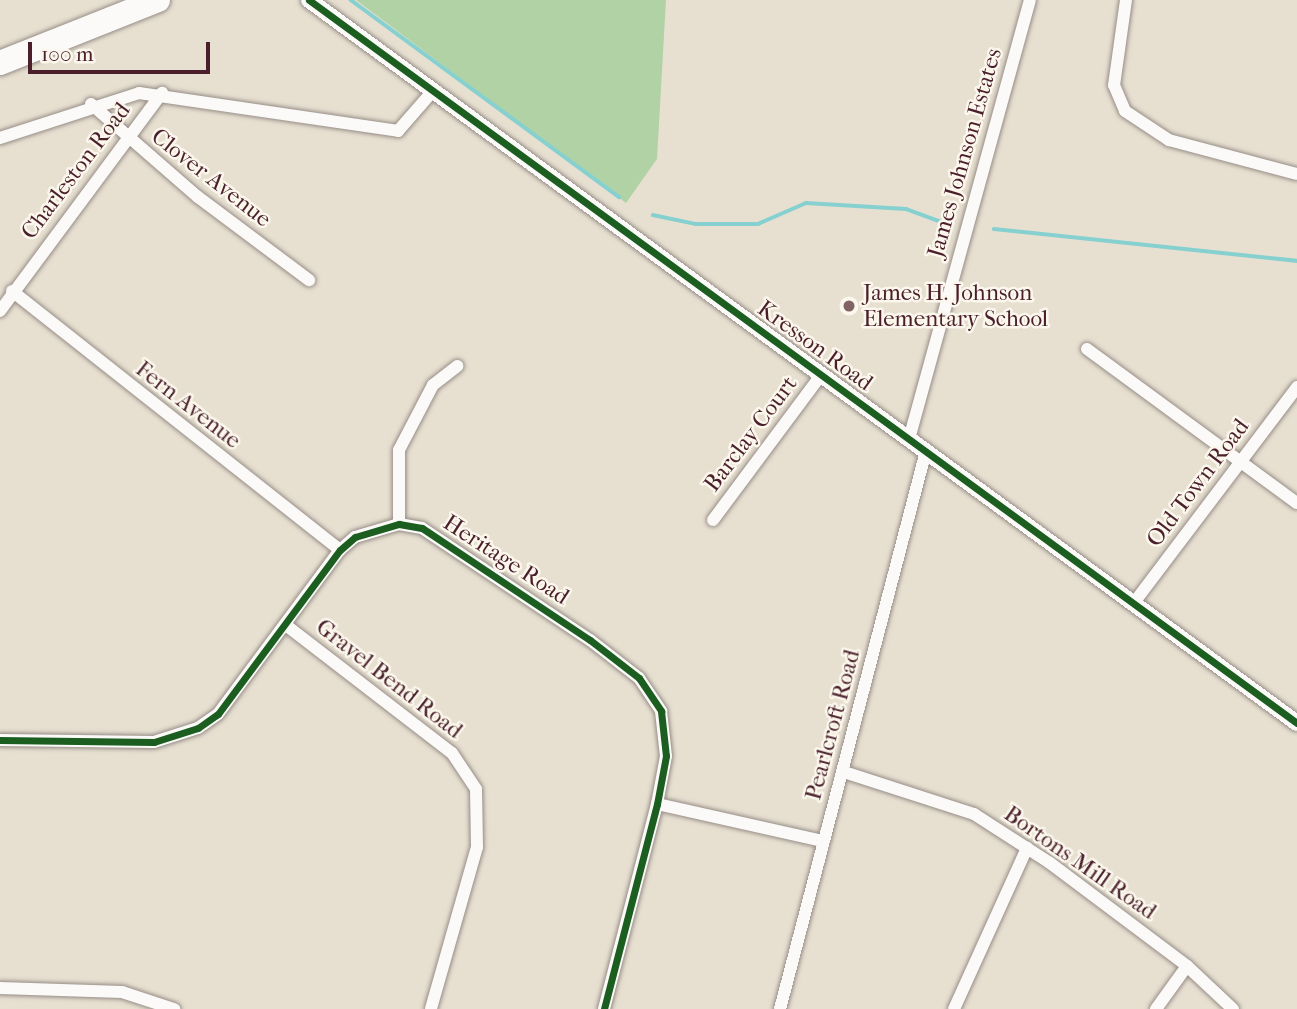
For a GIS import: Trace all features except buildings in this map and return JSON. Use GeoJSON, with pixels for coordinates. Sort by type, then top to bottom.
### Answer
{"type":"FeatureCollection","features":[{"type":"Feature","properties":{"kind":"highway"},"geometry":{"type":"LineString","coordinates":[[0,63],[158,0]]}},
{"type":"Feature","properties":{"kind":"street","name":"Kresson Road"},"geometry":{"type":"LineString","coordinates":[[309,0],[1297,723]]}},
{"type":"Feature","properties":{"kind":"street","name":"James Johnson Estates"},"geometry":{"type":"LineString","coordinates":[[909,439],[1030,0]]}},
{"type":"Feature","properties":{"kind":"street"},"geometry":{"type":"LineString","coordinates":[[1126,0],[1114,85],[1125,111],[1169,141],[1297,174]]}},
{"type":"Feature","properties":{"kind":"street"},"geometry":{"type":"LineString","coordinates":[[0,138],[91,104],[162,93],[384,132],[408,127],[432,92]]}},
{"type":"Feature","properties":{"kind":"street","name":"Charleston Road"},"geometry":{"type":"LineString","coordinates":[[0,311],[12,291],[162,93]]}},
{"type":"Feature","properties":{"kind":"street","name":"Clover Avenue"},"geometry":{"type":"LineString","coordinates":[[91,104],[127,138],[309,280]]}},
{"type":"Feature","properties":{"kind":"street","name":"Fern Avenue"},"geometry":{"type":"LineString","coordinates":[[12,291],[340,550]]}},
{"type":"Feature","properties":{"kind":"street"},"geometry":{"type":"LineString","coordinates":[[1087,349],[1241,459],[1297,503]]}},
{"type":"Feature","properties":{"kind":"street"},"geometry":{"type":"LineString","coordinates":[[0,740],[178,737],[218,714],[287,626],[340,550],[355,537],[399,524],[400,450],[433,386],[457,366]]}},
{"type":"Feature","properties":{"kind":"street","name":"Barclay Court"},"geometry":{"type":"LineString","coordinates":[[713,520],[822,374]]}},
{"type":"Feature","properties":{"kind":"street","name":"Old Town Road"},"geometry":{"type":"LineString","coordinates":[[1133,604],[1297,387]]}},
{"type":"Feature","properties":{"kind":"street","name":"Pearlcroft Road"},"geometry":{"type":"LineString","coordinates":[[780,1009],[926,451]]}},
{"type":"Feature","properties":{"kind":"street","name":"Heritage Road"},"geometry":{"type":"LineString","coordinates":[[399,524],[464,551],[639,678],[666,732],[656,804],[604,1009]]}},
{"type":"Feature","properties":{"kind":"street","name":"Gravel Bend Road"},"geometry":{"type":"LineString","coordinates":[[287,626],[452,753],[475,789],[477,847],[431,1009]]}},
{"type":"Feature","properties":{"kind":"street","name":"Bortons Mill Road"},"geometry":{"type":"LineString","coordinates":[[844,772],[929,795],[1027,848],[1187,966],[1233,1009]]}},
{"type":"Feature","properties":{"kind":"street"},"geometry":{"type":"LineString","coordinates":[[656,804],[823,841]]}},
{"type":"Feature","properties":{"kind":"street"},"geometry":{"type":"LineString","coordinates":[[954,1009],[1027,848]]}},
{"type":"Feature","properties":{"kind":"street"},"geometry":{"type":"LineString","coordinates":[[1156,1009],[1187,966]]}},
{"type":"Feature","properties":{"kind":"street"},"geometry":{"type":"LineString","coordinates":[[0,988],[122,992],[174,1009]]}},
{"type":"Feature","properties":{"kind":"green space"},"geometry":{"type":"Polygon","coordinates":[[[356,0],[666,0],[657,159],[626,203],[356,0]]]}},
{"type":"Feature","properties":{"kind":"waterway"},"geometry":{"type":"LineString","coordinates":[[351,0],[619,197]]}},
{"type":"Feature","properties":{"kind":"waterway"},"geometry":{"type":"LineString","coordinates":[[653,215],[696,224],[758,224],[806,203],[906,209],[944,223]]}},
{"type":"Feature","properties":{"kind":"waterway"},"geometry":{"type":"LineString","coordinates":[[994,229],[1297,261]]}},
{"type":"Feature","properties":{"kind":"cycle path"},"geometry":{"type":"LineString","coordinates":[[309,0],[1297,723]]}},
{"type":"Feature","properties":{"kind":"cycle path"},"geometry":{"type":"LineString","coordinates":[[0,740],[154,742],[198,728],[218,714],[340,550],[355,537],[399,524],[422,528],[590,640],[639,678],[661,711],[666,756],[657,804],[604,1009]]}},
{"type":"Feature","properties":{"kind":"place","name":"James H. Johnson Elementary School"},"geometry":{"type":"Point","coordinates":[849,306]}}]}
